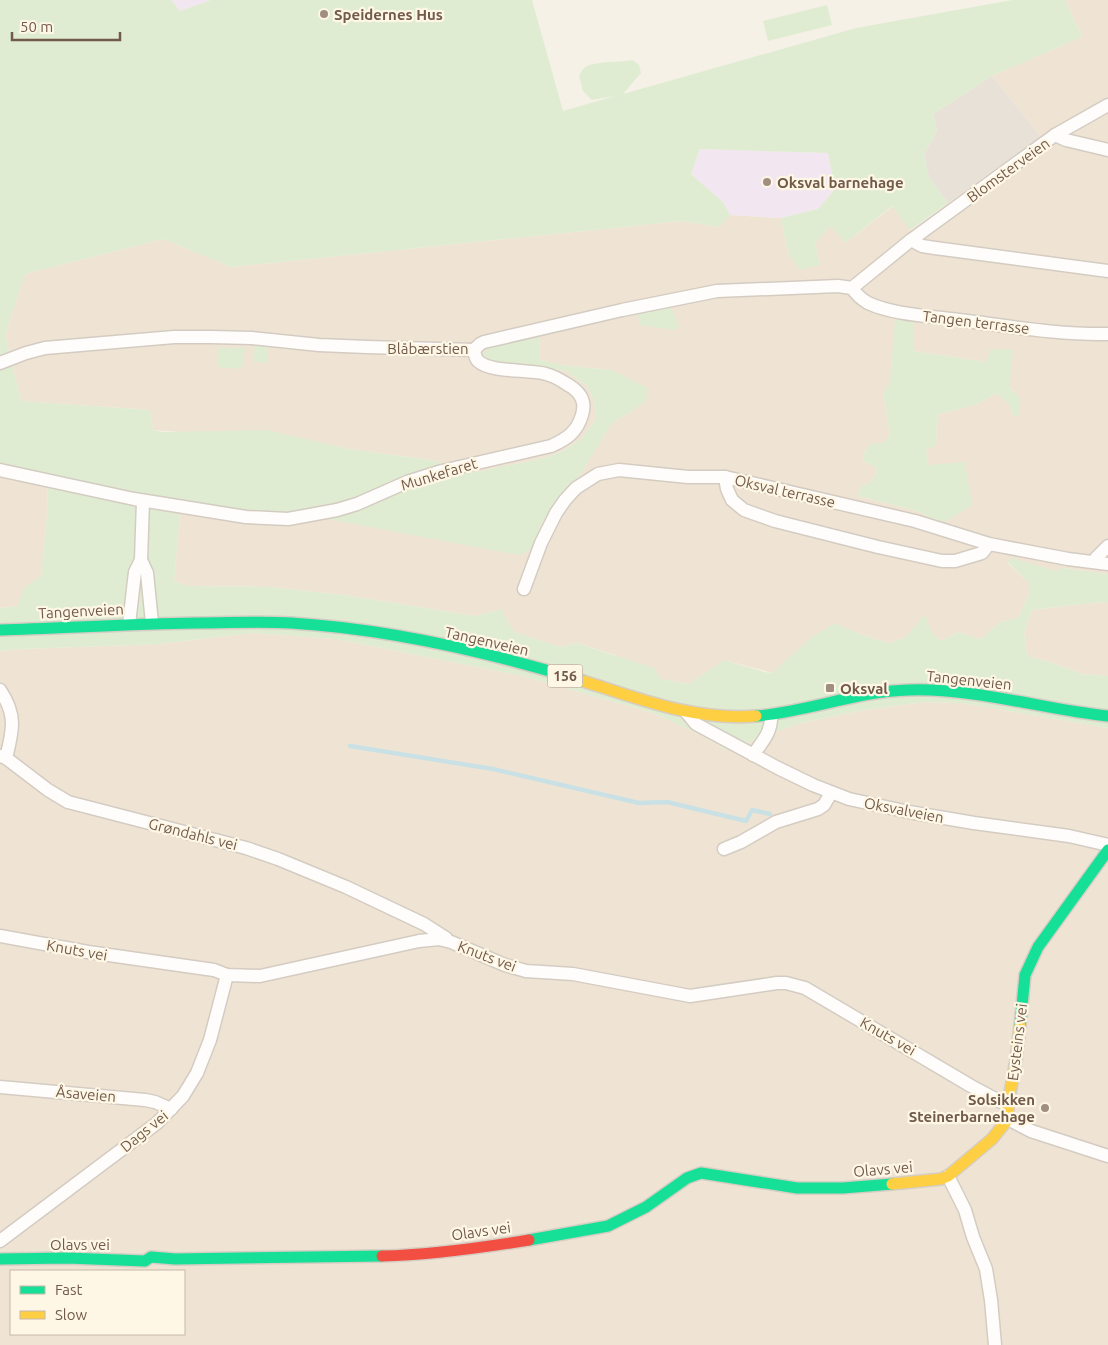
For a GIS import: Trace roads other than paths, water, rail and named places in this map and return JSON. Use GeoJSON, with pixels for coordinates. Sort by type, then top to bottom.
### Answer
{"type":"FeatureCollection","features":[{"type":"Feature","properties":{"kind":"street","name":"Blomsterveien"},"geometry":{"type":"LineString","coordinates":[[852,288],[911,240],[1055,135],[1108,105]]}},
{"type":"Feature","properties":{"kind":"street"},"geometry":{"type":"LineString","coordinates":[[1055,135],[1066,140],[1108,150]]}},
{"type":"Feature","properties":{"kind":"street"},"geometry":{"type":"LineString","coordinates":[[911,240],[922,246],[1108,271]]}},
{"type":"Feature","properties":{"kind":"street","name":"Blåbærstien"},"geometry":{"type":"LineString","coordinates":[[0,364],[26,353],[45,348],[174,337],[252,338],[319,345],[474,350],[484,342],[554,325],[718,292],[838,286],[852,288]]}},
{"type":"Feature","properties":{"kind":"street","name":"Tangen terrasse"},"geometry":{"type":"LineString","coordinates":[[852,288],[856,295],[868,303],[887,309],[920,315],[1057,331],[1108,334]]}},
{"type":"Feature","properties":{"kind":"street","name":"Munkefaret"},"geometry":{"type":"LineString","coordinates":[[0,470],[143,501],[246,518],[288,518],[315,515],[357,504],[407,482],[442,470],[551,446],[568,439],[575,431],[583,413],[584,405],[582,397],[575,389],[558,378],[544,373],[503,370],[482,364],[476,358],[474,350]]}},
{"type":"Feature","properties":{"kind":"street","name":"Oksval terrasse"},"geometry":{"type":"LineString","coordinates":[[524,589],[540,543],[565,500],[576,488],[598,474],[607,471],[626,470],[688,477],[725,477],[915,521],[990,544],[1102,563]]}},
{"type":"Feature","properties":{"kind":"street"},"geometry":{"type":"LineString","coordinates":[[725,477],[727,490],[732,500],[744,510],[775,521],[942,561],[955,561],[982,553],[990,544]]}},
{"type":"Feature","properties":{"kind":"street"},"geometry":{"type":"LineString","coordinates":[[143,501],[142,560],[147,573],[152,623]]}},
{"type":"Feature","properties":{"kind":"street"},"geometry":{"type":"LineString","coordinates":[[1102,563],[1096,558],[1108,546]]}},
{"type":"Feature","properties":{"kind":"street"},"geometry":{"type":"LineString","coordinates":[[129,624],[135,572],[142,560]]}},
{"type":"Feature","properties":{"kind":"street","name":"Tangenveien"},"geometry":{"type":"LineString","coordinates":[[0,630],[152,623],[294,623],[377,633],[463,649],[508,660],[686,712],[724,717],[771,716],[864,695],[926,689],[984,695],[1108,716]]}},
{"type":"Feature","properties":{"kind":"street","name":"Grøndahls vei"},"geometry":{"type":"LineString","coordinates":[[0,690],[8,704],[13,721],[12,735],[3,757],[48,790],[68,802],[246,848],[278,859],[315,873],[424,924],[446,938],[445,941]]}},
{"type":"Feature","properties":{"kind":"street","name":"Oksvalveien"},"geometry":{"type":"LineString","coordinates":[[686,712],[696,724],[778,768],[832,793],[866,803],[910,812],[974,823],[1079,837],[1108,844]]}},
{"type":"Feature","properties":{"kind":"street"},"geometry":{"type":"LineString","coordinates":[[753,755],[769,733],[771,716]]}},
{"type":"Feature","properties":{"kind":"street"},"geometry":{"type":"LineString","coordinates":[[724,849],[741,842],[776,822],[818,809],[824,805],[832,793]]}},
{"type":"Feature","properties":{"kind":"street","name":"Eysteins vei"},"geometry":{"type":"LineString","coordinates":[[1008,1119],[1008,1104],[1016,1060],[1023,984],[1029,964],[1038,947],[1108,850]]}},
{"type":"Feature","properties":{"kind":"street","name":"Knuts vei"},"geometry":{"type":"LineString","coordinates":[[0,936],[88,952],[214,970],[227,976],[260,976],[419,941],[439,939],[504,965],[526,970],[573,974],[618,981],[677,995],[690,996],[786,983],[805,988],[970,1086],[1008,1104]]}},
{"type":"Feature","properties":{"kind":"street","name":"Dags vei"},"geometry":{"type":"LineString","coordinates":[[0,1241],[157,1123],[189,1089],[210,1040],[227,976]]}},
{"type":"Feature","properties":{"kind":"street","name":"Åsaveien"},"geometry":{"type":"LineString","coordinates":[[0,1087],[145,1100],[171,1109]]}},
{"type":"Feature","properties":{"kind":"street"},"geometry":{"type":"LineString","coordinates":[[995,1345],[986,1269],[973,1237],[965,1210],[948,1176],[992,1140],[1008,1119],[1031,1131],[1108,1156]]}},
{"type":"Feature","properties":{"kind":"street","name":"Olavs vei"},"geometry":{"type":"LineString","coordinates":[[0,1259],[67,1258],[145,1261],[151,1257],[175,1259],[413,1255],[485,1247],[608,1226],[626,1219],[652,1203],[692,1174],[700,1173],[810,1189],[894,1184],[941,1179],[948,1176]]}},
{"type":"Feature","properties":{"kind":"waterway"},"geometry":{"type":"LineString","coordinates":[[350,746],[493,769],[639,803],[667,802],[746,821],[752,810],[770,814]]}},
{"type":"Feature","properties":{"kind":"place","name":"Speidernes Hus"},"geometry":{"type":"Point","coordinates":[324,14]}},
{"type":"Feature","properties":{"kind":"place","name":"Oksval barnehage"},"geometry":{"type":"Point","coordinates":[767,182]}},
{"type":"Feature","properties":{"kind":"place","name":"Oksval"},"geometry":{"type":"Point","coordinates":[830,688]}},
{"type":"Feature","properties":{"kind":"place","name":"Solsikken Steinerbarnehage"},"geometry":{"type":"Point","coordinates":[1045,1108]}}]}
